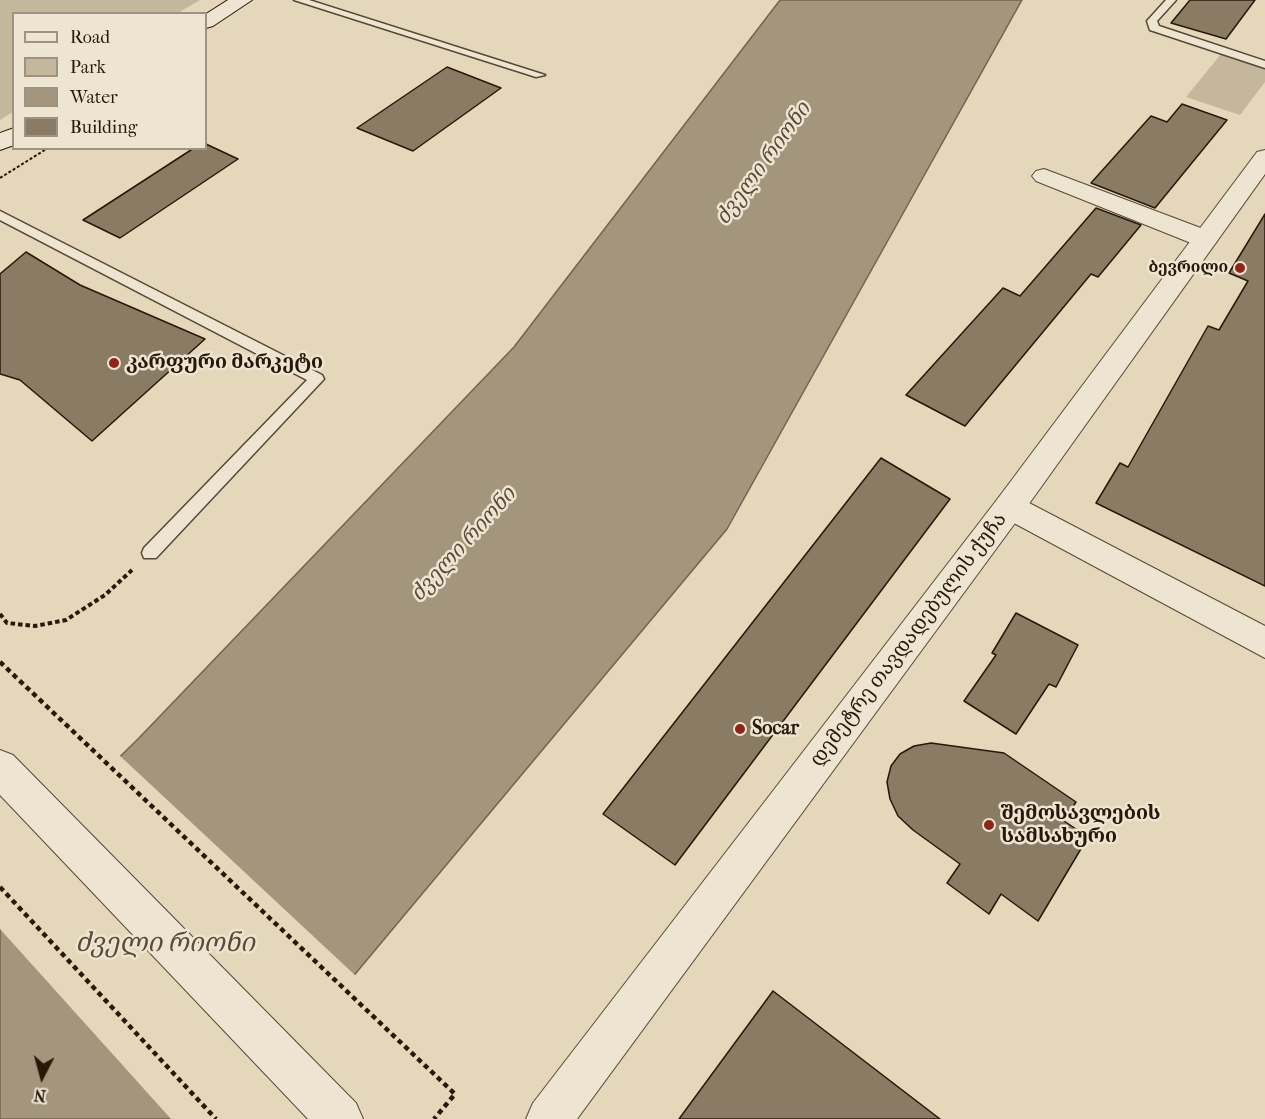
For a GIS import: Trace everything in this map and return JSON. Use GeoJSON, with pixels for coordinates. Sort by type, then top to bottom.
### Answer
{"type":"FeatureCollection","features":[{"type":"Feature","properties":{"kind":"street"},"geometry":{"type":"LineString","coordinates":[[207,21],[243,0]]}},
{"type":"Feature","properties":{"kind":"street","name":"დემეტრე თავდადებულის ქუჩა"},"geometry":{"type":"LineString","coordinates":[[549,1119],[1010,506],[1265,157]]}},
{"type":"Feature","properties":{"kind":"street"},"geometry":{"type":"LineString","coordinates":[[1044,176],[1205,239]]}},
{"type":"Feature","properties":{"kind":"street"},"geometry":{"type":"LineString","coordinates":[[1010,506],[1265,643]]}},
{"type":"Feature","properties":{"kind":"street"},"geometry":{"type":"LineString","coordinates":[[0,768],[340,1119]]}},
{"type":"Feature","properties":{"kind":"lane"},"geometry":{"type":"LineString","coordinates":[[299,0],[540,75]]}},
{"type":"Feature","properties":{"kind":"lane"},"geometry":{"type":"LineString","coordinates":[[1171,0],[1152,21],[1154,28],[1265,65]]}},
{"type":"Feature","properties":{"kind":"lane"},"geometry":{"type":"LineString","coordinates":[[0,215],[317,379],[150,553]]}},
{"type":"Feature","properties":{"kind":"path"},"geometry":{"type":"LineString","coordinates":[[0,614],[7,623],[35,626],[66,620],[105,595],[150,553]]}},
{"type":"Feature","properties":{"kind":"path"},"geometry":{"type":"LineString","coordinates":[[0,662],[455,1094],[434,1119]]}},
{"type":"Feature","properties":{"kind":"path"},"geometry":{"type":"LineString","coordinates":[[0,887],[216,1119]]}},
{"type":"Feature","properties":{"kind":"green space"},"geometry":{"type":"Polygon","coordinates":[[[0,0],[200,0],[180,12],[12,12],[12,113],[0,120],[0,0]]]}},
{"type":"Feature","properties":{"kind":"green space"},"geometry":{"type":"Polygon","coordinates":[[[1221,54],[1265,69],[1265,82],[1240,115],[1186,97],[1221,54]]]}},
{"type":"Feature","properties":{"kind":"water","name":"ძველი რიონი"},"geometry":{"type":"Polygon","coordinates":[[[780,0],[1022,0],[727,529],[234,1119],[0,1119],[0,874],[138,739],[514,347],[780,0]]]}},
{"type":"Feature","properties":{"kind":"pier"},"geometry":{"type":"Polygon","coordinates":[[[118,754],[357,977],[238,1119],[171,1119],[0,929],[0,870],[118,754]]]}},
{"type":"Feature","properties":{"kind":"building"},"geometry":{"type":"Polygon","coordinates":[[[1190,0],[1255,0],[1226,39],[1171,23],[1190,0]]]}},
{"type":"Feature","properties":{"kind":"building"},"geometry":{"type":"Polygon","coordinates":[[[447,67],[501,88],[413,151],[357,128],[447,67]]]}},
{"type":"Feature","properties":{"kind":"building"},"geometry":{"type":"Polygon","coordinates":[[[1182,104],[1227,120],[1155,208],[1091,183],[1151,116],[1167,122],[1182,104]]]}},
{"type":"Feature","properties":{"kind":"building"},"geometry":{"type":"Polygon","coordinates":[[[207,144],[238,159],[120,238],[83,220],[191,150],[207,150],[207,144]]]}},
{"type":"Feature","properties":{"kind":"building"},"geometry":{"type":"Polygon","coordinates":[[[1096,208],[1141,225],[1098,277],[1091,274],[965,426],[906,395],[1003,288],[1020,296],[1096,208]]]}},
{"type":"Feature","properties":{"kind":"building"},"geometry":{"type":"Polygon","coordinates":[[[1265,214],[1265,586],[1096,503],[1120,463],[1128,467],[1208,326],[1219,330],[1248,281],[1229,273],[1265,214]]]}},
{"type":"Feature","properties":{"kind":"building"},"geometry":{"type":"Polygon","coordinates":[[[26,252],[80,285],[205,339],[92,441],[20,380],[0,374],[0,274],[26,252]]]}},
{"type":"Feature","properties":{"kind":"building"},"geometry":{"type":"Polygon","coordinates":[[[881,458],[950,499],[675,865],[603,814],[881,458]]]}},
{"type":"Feature","properties":{"kind":"building"},"geometry":{"type":"Polygon","coordinates":[[[1016,613],[1078,645],[1056,687],[1049,684],[1016,734],[964,701],[996,655],[992,653],[1016,613]]]}},
{"type":"Feature","properties":{"kind":"building","name":"შემოსავლების სამსახური"},"geometry":{"type":"Polygon","coordinates":[[[931,743],[1004,753],[1076,802],[1064,821],[1088,837],[1038,921],[1001,894],[989,914],[947,883],[960,864],[913,830],[898,816],[890,799],[887,782],[891,766],[900,754],[914,746],[931,743]]]}},
{"type":"Feature","properties":{"kind":"building"},"geometry":{"type":"Polygon","coordinates":[[[773,991],[940,1119],[679,1119],[773,991]]]}},
{"type":"Feature","properties":{"kind":"place","name":"ბევრილი"},"geometry":{"type":"Point","coordinates":[1240,268]}},
{"type":"Feature","properties":{"kind":"place","name":"კარფური მარკეტი"},"geometry":{"type":"Point","coordinates":[114,363]}},
{"type":"Feature","properties":{"kind":"place","name":"Socar"},"geometry":{"type":"Point","coordinates":[740,729]}},
{"type":"Feature","properties":{"kind":"place","name":"შემოსავლების სამსახური"},"geometry":{"type":"Point","coordinates":[989,825]}}]}
